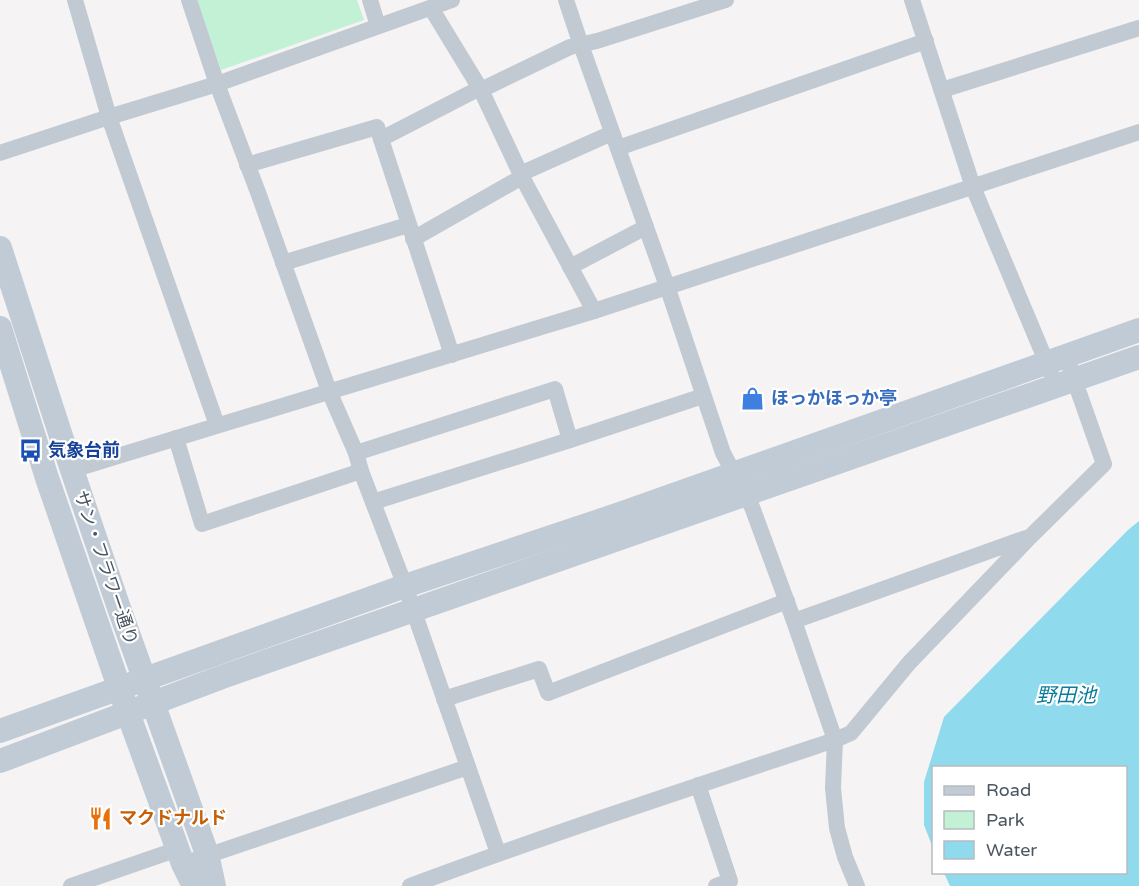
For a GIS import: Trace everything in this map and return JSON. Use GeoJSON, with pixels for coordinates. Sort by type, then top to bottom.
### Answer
{"type":"FeatureCollection","features":[{"type":"Feature","properties":{"kind":"street"},"geometry":{"type":"LineString","coordinates":[[75,0],[109,117],[218,425]]}},
{"type":"Feature","properties":{"kind":"street"},"geometry":{"type":"LineString","coordinates":[[189,0],[217,84],[329,391],[356,453],[405,586],[498,853]]}},
{"type":"Feature","properties":{"kind":"street"},"geometry":{"type":"LineString","coordinates":[[370,0],[378,26]]}},
{"type":"Feature","properties":{"kind":"street"},"geometry":{"type":"LineString","coordinates":[[0,153],[217,84],[452,0]]}},
{"type":"Feature","properties":{"kind":"street"},"geometry":{"type":"LineString","coordinates":[[566,0],[723,453],[752,507],[835,740],[833,788],[837,828],[845,857],[857,886]]}},
{"type":"Feature","properties":{"kind":"street"},"geometry":{"type":"LineString","coordinates":[[381,139],[570,47],[597,41],[726,0]]}},
{"type":"Feature","properties":{"kind":"street"},"geometry":{"type":"LineString","coordinates":[[410,886],[498,853],[852,733],[909,663],[1104,464],[1065,382],[1057,359],[973,187],[912,0]]}},
{"type":"Feature","properties":{"kind":"street"},"geometry":{"type":"LineString","coordinates":[[431,8],[480,89],[521,175],[594,311]]}},
{"type":"Feature","properties":{"kind":"street"},"geometry":{"type":"LineString","coordinates":[[942,90],[1139,28]]}},
{"type":"Feature","properties":{"kind":"street"},"geometry":{"type":"LineString","coordinates":[[283,263],[411,232],[521,175],[615,140],[926,41]]}},
{"type":"Feature","properties":{"kind":"street"},"geometry":{"type":"LineString","coordinates":[[247,165],[376,127],[452,355]]}},
{"type":"Feature","properties":{"kind":"street"},"geometry":{"type":"LineString","coordinates":[[72,470],[594,311],[1139,132]]}},
{"type":"Feature","properties":{"kind":"street"},"geometry":{"type":"LineString","coordinates":[[570,267],[646,227]]}},
{"type":"Feature","properties":{"kind":"street","name":"サン・フラワー通り"},"geometry":{"type":"LineString","coordinates":[[0,248],[72,470],[207,854],[214,886]]}},
{"type":"Feature","properties":{"kind":"street","name":"サン・フラワー通り"},"geometry":{"type":"LineString","coordinates":[[0,328],[6,366],[37,447],[128,713],[180,856],[194,886]]}},
{"type":"Feature","properties":{"kind":"street"},"geometry":{"type":"LineString","coordinates":[[0,731],[405,586],[559,536],[1139,330]]}},
{"type":"Feature","properties":{"kind":"street"},"geometry":{"type":"LineString","coordinates":[[0,761],[153,702],[1139,357]]}},
{"type":"Feature","properties":{"kind":"street"},"geometry":{"type":"LineString","coordinates":[[356,453],[555,389],[570,440]]}},
{"type":"Feature","properties":{"kind":"street"},"geometry":{"type":"LineString","coordinates":[[373,502],[703,396]]}},
{"type":"Feature","properties":{"kind":"street"},"geometry":{"type":"LineString","coordinates":[[176,438],[202,524],[361,471]]}},
{"type":"Feature","properties":{"kind":"street"},"geometry":{"type":"LineString","coordinates":[[794,621],[1030,537]]}},
{"type":"Feature","properties":{"kind":"street"},"geometry":{"type":"LineString","coordinates":[[444,699],[539,669],[548,693],[787,602]]}},
{"type":"Feature","properties":{"kind":"street"},"geometry":{"type":"LineString","coordinates":[[71,886],[180,856],[207,854],[468,767]]}},
{"type":"Feature","properties":{"kind":"street"},"geometry":{"type":"LineString","coordinates":[[698,785],[730,880],[716,886]]}},
{"type":"Feature","properties":{"kind":"green space"},"geometry":{"type":"Polygon","coordinates":[[[197,0],[357,0],[364,20],[221,70],[197,0]]]}},
{"type":"Feature","properties":{"kind":"water","name":"野田池"},"geometry":{"type":"Polygon","coordinates":[[[1139,521],[1139,886],[950,886],[944,874],[1127,874],[1127,766],[932,766],[932,845],[924,825],[924,782],[944,717],[1139,521]]]}},
{"type":"Feature","properties":{"kind":"place","name":"ほっかほっか亭"},"geometry":{"type":"Point","coordinates":[753,398]}},
{"type":"Feature","properties":{"kind":"place","name":"気象台前"},"geometry":{"type":"Point","coordinates":[30,450]}},
{"type":"Feature","properties":{"kind":"place","name":"マクドナルド"},"geometry":{"type":"Point","coordinates":[101,818]}}]}
